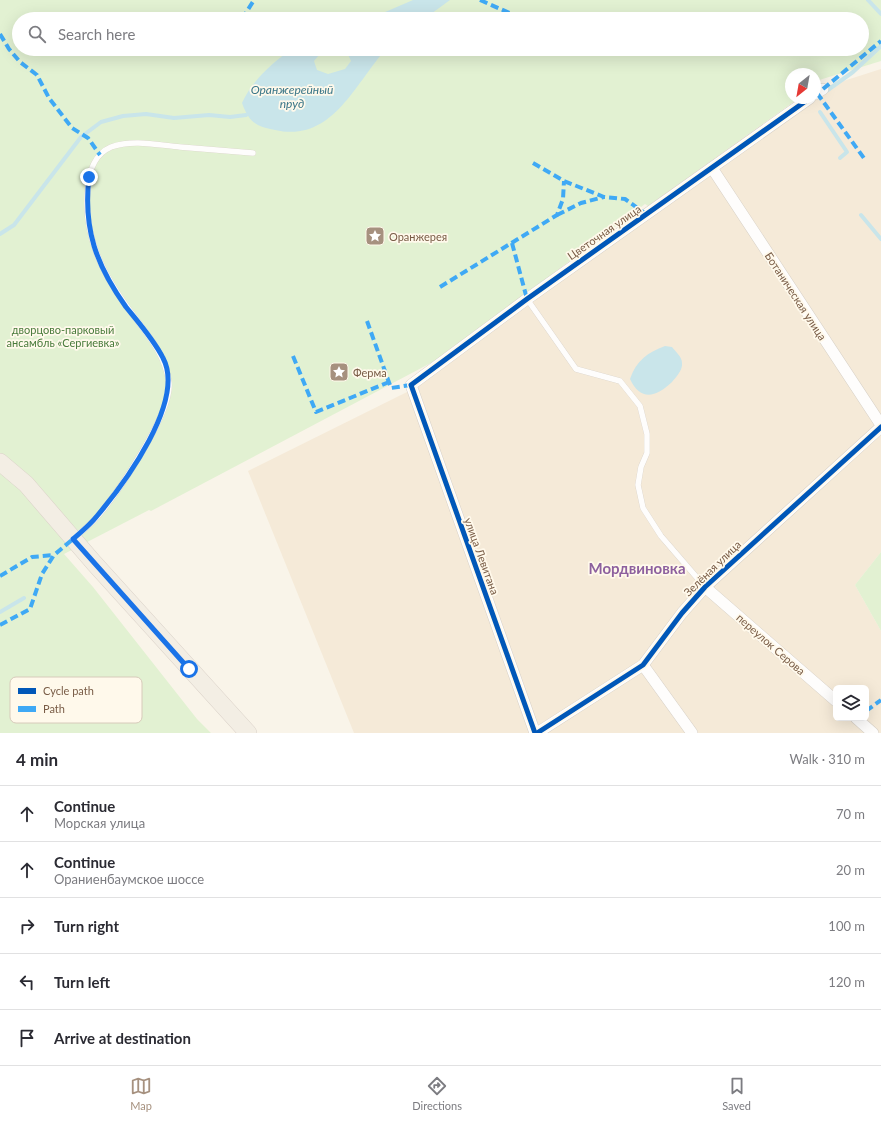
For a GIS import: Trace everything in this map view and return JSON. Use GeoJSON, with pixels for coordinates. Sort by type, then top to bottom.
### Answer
{"type":"FeatureCollection","features":[{"type":"Feature","properties":{"kind":"main road"},"geometry":{"type":"LineString","coordinates":[[0,462],[26,484],[101,571],[248,733]]}},
{"type":"Feature","properties":{"kind":"street","name":"Цветочная улица"},"geometry":{"type":"LineString","coordinates":[[411,385],[527,299],[802,104]]}},
{"type":"Feature","properties":{"kind":"street","name":"Ботаническая улица"},"geometry":{"type":"LineString","coordinates":[[712,168],[881,426]]}},
{"type":"Feature","properties":{"kind":"street","name":"улица Левитана"},"geometry":{"type":"LineString","coordinates":[[411,385],[536,733]]}},
{"type":"Feature","properties":{"kind":"street","name":"Зелёная улица"},"geometry":{"type":"LineString","coordinates":[[536,733],[643,665],[682,613],[705,587],[881,426]]}},
{"type":"Feature","properties":{"kind":"street","name":"переулок Серова"},"geometry":{"type":"LineString","coordinates":[[705,587],[833,698]]}},
{"type":"Feature","properties":{"kind":"street"},"geometry":{"type":"LineString","coordinates":[[643,665],[692,733]]}},
{"type":"Feature","properties":{"kind":"street"},"geometry":{"type":"LineString","coordinates":[[859,721],[873,733]]}},
{"type":"Feature","properties":{"kind":"lane"},"geometry":{"type":"LineString","coordinates":[[73,539],[96,517],[144,448],[155,430],[163,410],[169,384],[164,360],[125,305],[106,275],[94,252],[89,227],[87,194],[89,177],[94,164],[100,155],[110,148],[131,143],[253,153]]}},
{"type":"Feature","properties":{"kind":"lane"},"geometry":{"type":"LineString","coordinates":[[527,299],[576,369],[620,381],[640,406],[647,434],[647,453],[641,467],[638,485],[644,508],[661,536],[705,587]]}},
{"type":"Feature","properties":{"kind":"shaded area"},"geometry":{"type":"Polygon","coordinates":[[[881,69],[881,552],[855,585],[881,631],[881,733],[354,733],[248,471],[407,392],[805,104],[821,104],[821,92],[831,85],[881,69]]]}},
{"type":"Feature","properties":{"kind":"green space","name":"дворцово-парковый ансамбль «Сергиевка»"},"geometry":{"type":"Polygon","coordinates":[[[0,0],[881,0],[881,61],[821,79],[821,68],[785,68],[785,104],[791,104],[648,206],[645,204],[444,356],[151,511],[149,510],[64,554],[93,587],[197,719],[211,733],[0,733],[0,0]]]}},
{"type":"Feature","properties":{"kind":"green space"},"geometry":{"type":"Polygon","coordinates":[[[881,552],[881,631],[855,585],[881,552]]]}},
{"type":"Feature","properties":{"kind":"water"},"geometry":{"type":"Polygon","coordinates":[[[413,0],[450,0],[434,12],[385,12],[413,0]]]}},
{"type":"Feature","properties":{"kind":"water","name":"Оранжерейный пруд"},"geometry":{"type":"Polygon","coordinates":[[[282,56],[318,56],[314,61],[317,70],[328,74],[345,69],[351,61],[349,56],[380,56],[352,94],[327,120],[312,128],[295,132],[275,130],[258,125],[247,115],[242,103],[251,87],[282,56]]]}},
{"type":"Feature","properties":{"kind":"water"},"geometry":{"type":"Polygon","coordinates":[[[665,346],[672,347],[680,357],[682,366],[680,371],[672,382],[660,391],[655,394],[644,394],[634,386],[630,379],[639,362],[643,358],[653,351],[665,346]]]}},
{"type":"Feature","properties":{"kind":"waterway"},"geometry":{"type":"LineString","coordinates":[[868,0],[881,14]]}},
{"type":"Feature","properties":{"kind":"waterway"},"geometry":{"type":"LineString","coordinates":[[825,92],[853,72],[881,46]]}},
{"type":"Feature","properties":{"kind":"waterway"},"geometry":{"type":"LineString","coordinates":[[820,112],[847,152],[840,158]]}},
{"type":"Feature","properties":{"kind":"waterway"},"geometry":{"type":"LineString","coordinates":[[0,234],[14,225],[81,137],[101,122],[123,116],[146,114],[174,118],[209,115],[230,117],[246,115]]}},
{"type":"Feature","properties":{"kind":"waterway"},"geometry":{"type":"LineString","coordinates":[[861,215],[881,239]]}},
{"type":"Feature","properties":{"kind":"waterway"},"geometry":{"type":"LineString","coordinates":[[0,612],[24,598]]}},
{"type":"Feature","properties":{"kind":"marked path"},"geometry":{"type":"LineString","coordinates":[[246,12],[254,0]]}},
{"type":"Feature","properties":{"kind":"marked path"},"geometry":{"type":"LineString","coordinates":[[480,0],[507,12]]}},
{"type":"Feature","properties":{"kind":"marked path"},"geometry":{"type":"LineString","coordinates":[[0,34],[12,53]]}},
{"type":"Feature","properties":{"kind":"marked path"},"geometry":{"type":"LineString","coordinates":[[869,51],[881,41]]}},
{"type":"Feature","properties":{"kind":"marked path"},"geometry":{"type":"LineString","coordinates":[[15,56],[20,62],[37,75],[49,98],[72,128],[88,138],[100,155]]}},
{"type":"Feature","properties":{"kind":"marked path"},"geometry":{"type":"LineString","coordinates":[[823,89],[863,56]]}},
{"type":"Feature","properties":{"kind":"marked path"},"geometry":{"type":"LineString","coordinates":[[821,99],[866,161]]}},
{"type":"Feature","properties":{"kind":"marked path"},"geometry":{"type":"LineString","coordinates":[[533,163],[564,181],[604,197],[625,199],[646,214]]}},
{"type":"Feature","properties":{"kind":"marked path"},"geometry":{"type":"LineString","coordinates":[[440,287],[557,215],[563,199],[564,181]]}},
{"type":"Feature","properties":{"kind":"marked path"},"geometry":{"type":"LineString","coordinates":[[557,215],[581,203],[604,197]]}},
{"type":"Feature","properties":{"kind":"marked path"},"geometry":{"type":"LineString","coordinates":[[512,243],[527,299]]}},
{"type":"Feature","properties":{"kind":"marked path"},"geometry":{"type":"LineString","coordinates":[[367,321],[391,388],[411,385]]}},
{"type":"Feature","properties":{"kind":"marked path"},"geometry":{"type":"LineString","coordinates":[[293,356],[316,412],[389,382]]}},
{"type":"Feature","properties":{"kind":"marked path"},"geometry":{"type":"LineString","coordinates":[[0,625],[30,609],[42,574],[54,555],[73,539]]}},
{"type":"Feature","properties":{"kind":"marked path"},"geometry":{"type":"LineString","coordinates":[[0,576],[32,557],[54,555]]}},
{"type":"Feature","properties":{"kind":"marked path"},"geometry":{"type":"LineString","coordinates":[[869,709],[881,700]]}},
{"type":"Feature","properties":{"kind":"cycle path"},"geometry":{"type":"LineString","coordinates":[[535,733],[411,385],[527,299],[802,104]]}},
{"type":"Feature","properties":{"kind":"cycle path"},"geometry":{"type":"LineString","coordinates":[[537,733],[643,665],[682,613],[705,587],[881,427]]}},
{"type":"Feature","properties":{"kind":"place","name":"Оранжерея"},"geometry":{"type":"Point","coordinates":[375,236]}},
{"type":"Feature","properties":{"kind":"place","name":"Ферма"},"geometry":{"type":"Point","coordinates":[339,372]}},
{"type":"Feature","properties":{"kind":"district","name":"Мордвиновка"},"geometry":{"type":"Point","coordinates":[637,568]}},
{"type":"Feature","properties":{"kind":"route"},"geometry":{"type":"LineString","coordinates":[[89,177],[87,194],[89,227],[94,252],[106,275],[125,305],[146,332],[164,360],[169,384],[163,410],[155,430],[144,448],[121,485],[96,517],[73,539],[189,669]]}}]}
